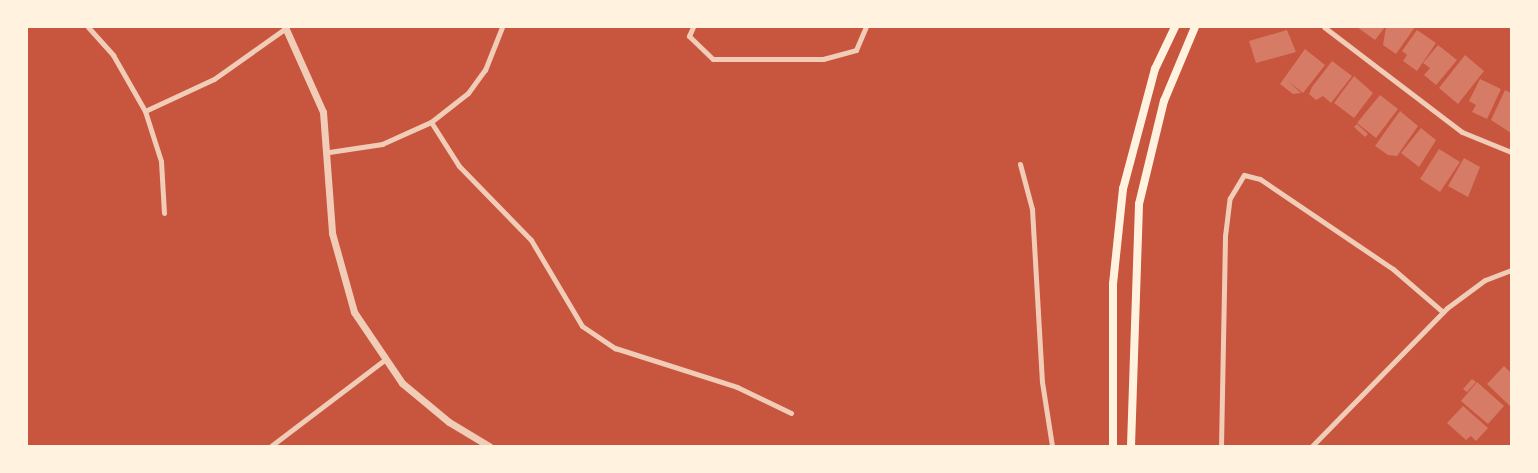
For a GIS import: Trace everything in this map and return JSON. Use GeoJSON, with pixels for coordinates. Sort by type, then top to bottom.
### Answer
{"type":"FeatureCollection","features":[{"type":"Feature","properties":{"kind":"main road"},"geometry":{"type":"LineString","coordinates":[[1113,446],[1113,284],[1123,189],[1155,69],[1175,27]]}},
{"type":"Feature","properties":{"kind":"main road"},"geometry":{"type":"LineString","coordinates":[[1131,446],[1139,204],[1164,101],[1195,27]]}},
{"type":"Feature","properties":{"kind":"street"},"geometry":{"type":"LineString","coordinates":[[88,27],[113,55],[145,111],[161,161],[164,213]]}},
{"type":"Feature","properties":{"kind":"street"},"geometry":{"type":"LineString","coordinates":[[329,152],[382,144],[431,123],[468,93],[502,27]]}},
{"type":"Feature","properties":{"kind":"street"},"geometry":{"type":"LineString","coordinates":[[693,27],[689,36],[713,59],[823,59],[856,50],[866,27]]}},
{"type":"Feature","properties":{"kind":"street"},"geometry":{"type":"LineString","coordinates":[[1324,27],[1462,132],[1511,152]]}},
{"type":"Feature","properties":{"kind":"street"},"geometry":{"type":"LineString","coordinates":[[145,111],[214,79],[285,28],[314,81],[329,152],[337,265],[354,312],[384,361],[420,401],[487,445]]}},
{"type":"Feature","properties":{"kind":"street"},"geometry":{"type":"LineString","coordinates":[[431,123],[459,166],[531,240],[582,326],[615,348],[737,387],[791,413]]}},
{"type":"Feature","properties":{"kind":"street"},"geometry":{"type":"LineString","coordinates":[[1020,164],[1032,209],[1042,382],[1052,446]]}},
{"type":"Feature","properties":{"kind":"street"},"geometry":{"type":"LineString","coordinates":[[1221,446],[1225,236],[1238,180],[1244,175],[1260,179],[1393,268],[1443,312]]}},
{"type":"Feature","properties":{"kind":"street"},"geometry":{"type":"LineString","coordinates":[[1312,446],[1443,312],[1485,280],[1511,270]]}},
{"type":"Feature","properties":{"kind":"street"},"geometry":{"type":"LineString","coordinates":[[271,446],[384,361]]}},
{"type":"Feature","properties":{"kind":"building"},"geometry":{"type":"Polygon","coordinates":[[[1357,27],[1385,27],[1375,40],[1357,27]]]}},
{"type":"Feature","properties":{"kind":"building"},"geometry":{"type":"Polygon","coordinates":[[[1386,27],[1415,27],[1396,54],[1383,45],[1386,27]]]}},
{"type":"Feature","properties":{"kind":"building"},"geometry":{"type":"Polygon","coordinates":[[[1287,30],[1296,52],[1256,63],[1249,41],[1287,30]]]}},
{"type":"Feature","properties":{"kind":"building"},"geometry":{"type":"Polygon","coordinates":[[[1417,30],[1436,43],[1417,71],[1403,61],[1407,55],[1402,51],[1417,30]]]}},
{"type":"Feature","properties":{"kind":"building"},"geometry":{"type":"Polygon","coordinates":[[[1438,45],[1457,60],[1436,85],[1424,75],[1430,68],[1423,63],[1438,45]]]}},
{"type":"Feature","properties":{"kind":"building"},"geometry":{"type":"Polygon","coordinates":[[[1305,49],[1325,65],[1303,93],[1287,80],[1301,93],[1293,94],[1280,84],[1305,49]]]}},
{"type":"Feature","properties":{"kind":"building"},"geometry":{"type":"Polygon","coordinates":[[[1465,55],[1484,71],[1458,104],[1439,88],[1465,55]]]}},
{"type":"Feature","properties":{"kind":"building"},"geometry":{"type":"Polygon","coordinates":[[[1332,61],[1352,76],[1331,103],[1323,96],[1316,100],[1309,94],[1332,61]]]}},
{"type":"Feature","properties":{"kind":"building"},"geometry":{"type":"Polygon","coordinates":[[[1354,76],[1373,93],[1354,118],[1334,103],[1354,76]]]}},
{"type":"Feature","properties":{"kind":"building"},"geometry":{"type":"Polygon","coordinates":[[[1480,79],[1501,89],[1487,119],[1472,112],[1476,105],[1469,101],[1480,79]]]}},
{"type":"Feature","properties":{"kind":"building"},"geometry":{"type":"Polygon","coordinates":[[[1505,90],[1511,93],[1511,133],[1491,120],[1505,90]]]}},
{"type":"Feature","properties":{"kind":"building"},"geometry":{"type":"Polygon","coordinates":[[[1380,95],[1398,109],[1376,138],[1357,123],[1380,95]]]}},
{"type":"Feature","properties":{"kind":"building"},"geometry":{"type":"Polygon","coordinates":[[[1400,111],[1418,126],[1397,156],[1388,155],[1375,146],[1400,111]]]}},
{"type":"Feature","properties":{"kind":"building"},"geometry":{"type":"Polygon","coordinates":[[[1357,124],[1368,134],[1365,137],[1354,127],[1357,124]]]}},
{"type":"Feature","properties":{"kind":"building"},"geometry":{"type":"Polygon","coordinates":[[[1421,128],[1436,140],[1419,167],[1401,153],[1421,128]]]}},
{"type":"Feature","properties":{"kind":"building"},"geometry":{"type":"Polygon","coordinates":[[[1439,149],[1460,162],[1440,192],[1420,179],[1439,149]]]}},
{"type":"Feature","properties":{"kind":"building"},"geometry":{"type":"Polygon","coordinates":[[[1464,158],[1480,167],[1468,197],[1448,186],[1464,158]]]}},
{"type":"Feature","properties":{"kind":"building"},"geometry":{"type":"Polygon","coordinates":[[[1504,366],[1511,373],[1511,407],[1487,384],[1504,366]]]}},
{"type":"Feature","properties":{"kind":"building"},"geometry":{"type":"Polygon","coordinates":[[[1472,379],[1476,382],[1467,392],[1463,389],[1472,379]]]}},
{"type":"Feature","properties":{"kind":"building"},"geometry":{"type":"Polygon","coordinates":[[[1477,382],[1504,406],[1488,424],[1461,401],[1477,382]]]}},
{"type":"Feature","properties":{"kind":"building"},"geometry":{"type":"Polygon","coordinates":[[[1463,406],[1488,428],[1476,441],[1471,436],[1466,440],[1447,423],[1463,406]]]}}]}
